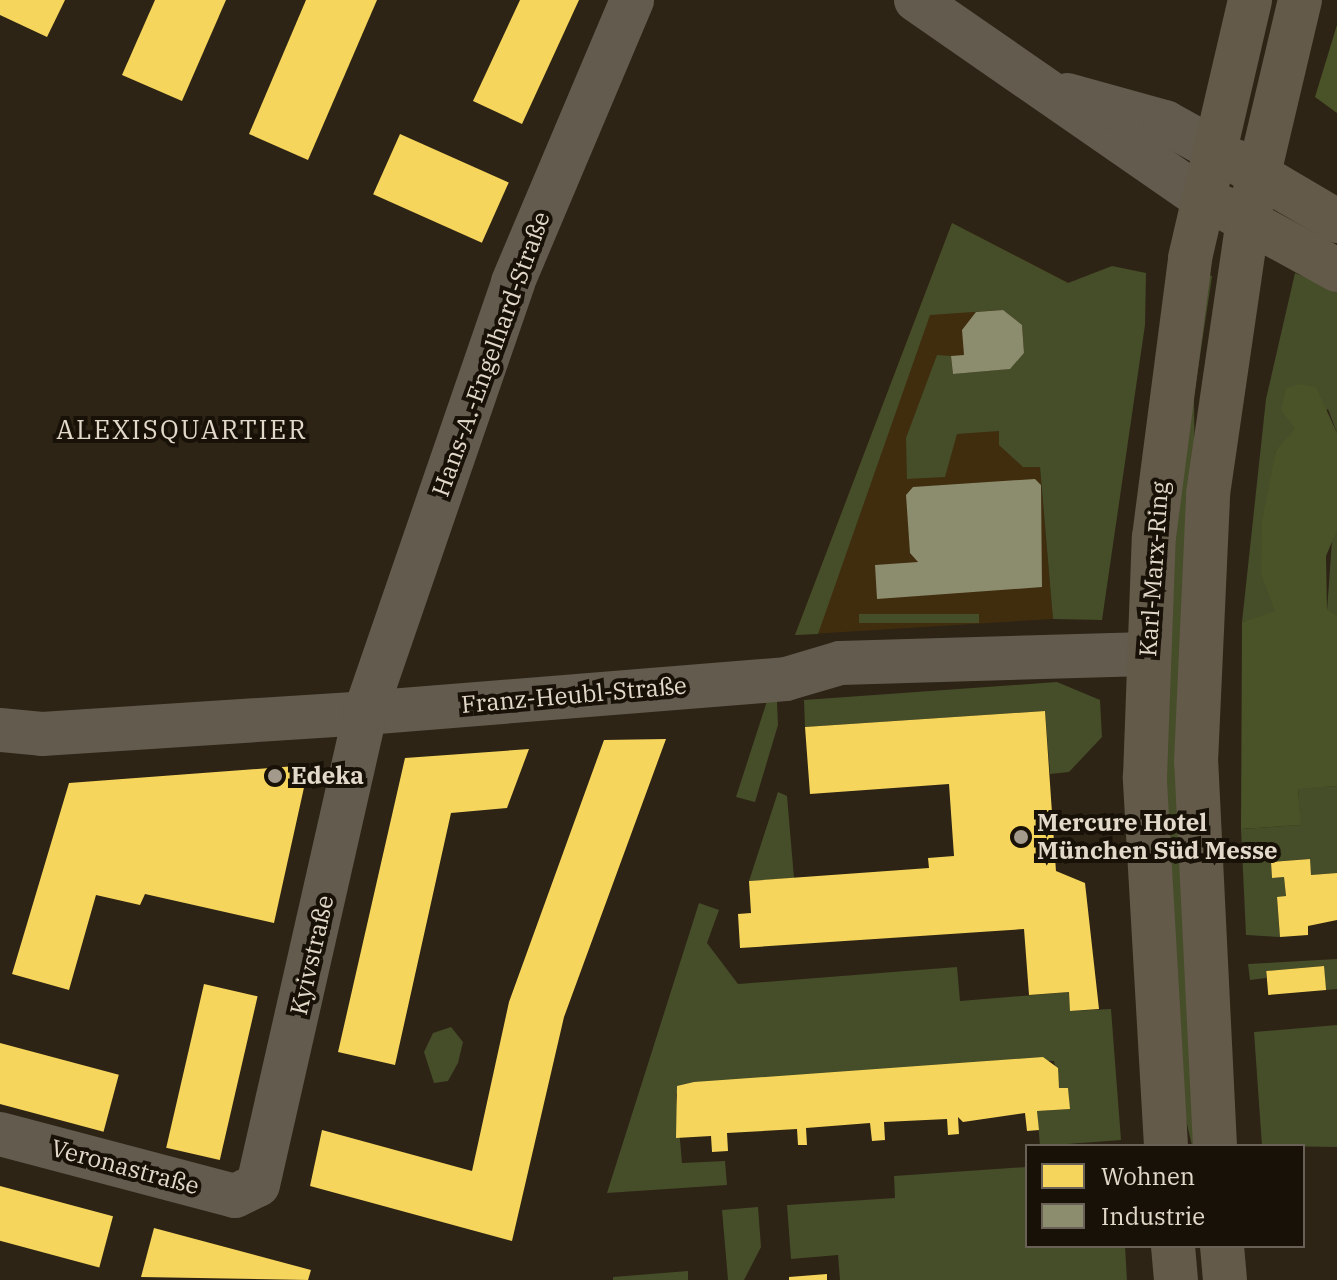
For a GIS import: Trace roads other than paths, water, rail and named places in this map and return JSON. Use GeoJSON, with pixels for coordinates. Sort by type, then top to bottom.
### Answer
{"type":"FeatureCollection","features":[{"type":"Feature","properties":{"kind":"main road","name":"Karl-Marx-Ring"},"geometry":{"type":"LineString","coordinates":[[1166,1144],[1148,868],[1147,654],[1164,435],[1202,198],[1250,0]]}},
{"type":"Feature","properties":{"kind":"main road","name":"Karl-Marx-Ring"},"geometry":{"type":"LineString","coordinates":[[1215,1144],[1199,903],[1198,656],[1216,417],[1248,220],[1300,0]]}},
{"type":"Feature","properties":{"kind":"main road"},"geometry":{"type":"LineString","coordinates":[[1212,148],[1337,221]]}},
{"type":"Feature","properties":{"kind":"main road"},"geometry":{"type":"LineString","coordinates":[[1202,198],[1337,270]]}},
{"type":"Feature","properties":{"kind":"main road"},"geometry":{"type":"LineString","coordinates":[[1173,1248],[1176,1280]]}},
{"type":"Feature","properties":{"kind":"main road"},"geometry":{"type":"LineString","coordinates":[[1222,1248],[1225,1280]]}},
{"type":"Feature","properties":{"kind":"street","name":"Hans-A.-Engelhard-Straße"},"geometry":{"type":"LineString","coordinates":[[365,713],[513,282],[632,0]]}},
{"type":"Feature","properties":{"kind":"street"},"geometry":{"type":"LineString","coordinates":[[916,0],[1202,198]]}},
{"type":"Feature","properties":{"kind":"street"},"geometry":{"type":"LineString","coordinates":[[1045,90],[1165,122],[1212,148]]}},
{"type":"Feature","properties":{"kind":"street","name":"Franz-Heubl-Straße"},"geometry":{"type":"LineString","coordinates":[[0,730],[42,734],[365,713],[786,679],[840,663],[1147,654]]}},
{"type":"Feature","properties":{"kind":"street","name":"Kyivstraße"},"geometry":{"type":"LineString","coordinates":[[250,1193],[261,1171],[365,713]]}},
{"type":"Feature","properties":{"kind":"street","name":"Veronastraße"},"geometry":{"type":"LineString","coordinates":[[0,1134],[235,1196],[250,1193]]}},
{"type":"Feature","properties":{"kind":"place","name":"Edeka"},"geometry":{"type":"Point","coordinates":[275,776]}},
{"type":"Feature","properties":{"kind":"place","name":"Mercure Hotel München Süd Messe"},"geometry":{"type":"Point","coordinates":[1021,837]}},
{"type":"Feature","properties":{"kind":"district","name":"ALEXISQUARTIER"},"geometry":{"type":"Point","coordinates":[182,430]}}]}
